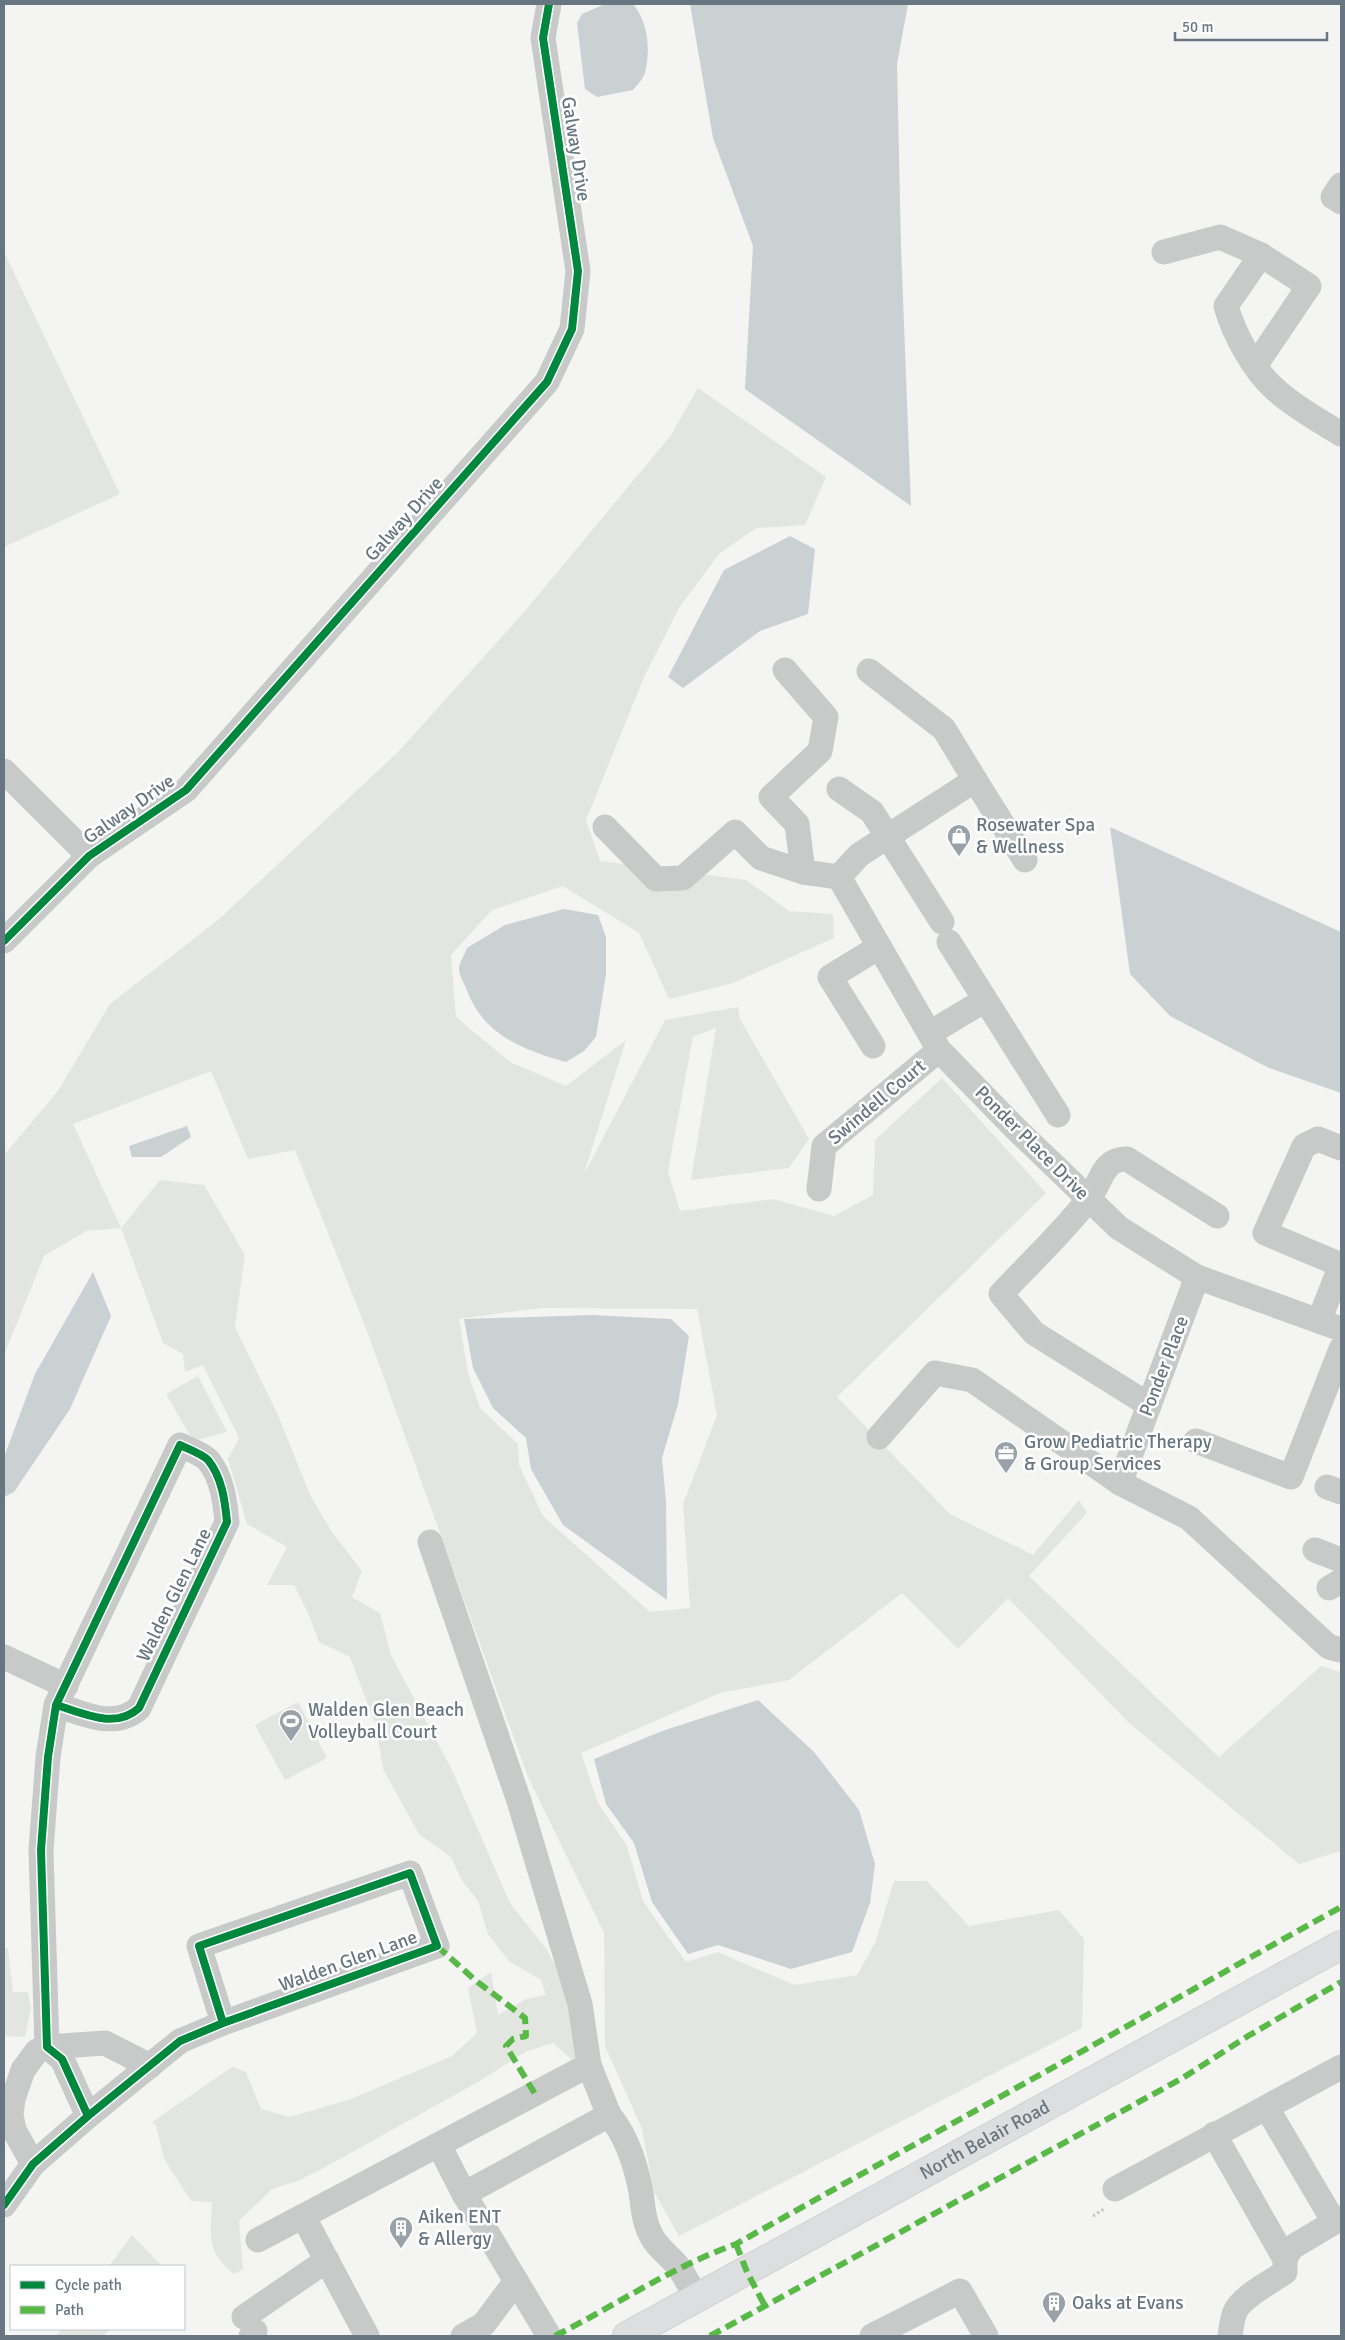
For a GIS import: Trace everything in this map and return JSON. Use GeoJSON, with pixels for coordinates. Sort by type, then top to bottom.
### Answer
{"type":"FeatureCollection","features":[{"type":"Feature","properties":{"kind":"main road","name":"North Belair Road"},"geometry":{"type":"LineString","coordinates":[[627,2336],[1341,1945]]}},
{"type":"Feature","properties":{"kind":"street","name":"Galway Drive"},"geometry":{"type":"LineString","coordinates":[[4,941],[89,856],[186,790],[547,382],[572,328],[578,271],[543,38],[549,4]]}},
{"type":"Feature","properties":{"kind":"street"},"geometry":{"type":"LineString","coordinates":[[1341,185],[1333,197],[1341,202]]}},
{"type":"Feature","properties":{"kind":"street"},"geometry":{"type":"LineString","coordinates":[[1164,252],[1220,237],[1261,255],[1309,286],[1256,366]]}},
{"type":"Feature","properties":{"kind":"street"},"geometry":{"type":"LineString","coordinates":[[1261,255],[1226,306],[1232,328],[1256,366],[1276,391],[1341,434]]}},
{"type":"Feature","properties":{"kind":"street"},"geometry":{"type":"LineString","coordinates":[[785,670],[826,717],[820,750],[771,797],[797,824],[803,872]]}},
{"type":"Feature","properties":{"kind":"street"},"geometry":{"type":"LineString","coordinates":[[869,672],[944,729],[1025,860]]}},
{"type":"Feature","properties":{"kind":"street"},"geometry":{"type":"LineString","coordinates":[[4,771],[89,856]]}},
{"type":"Feature","properties":{"kind":"street"},"geometry":{"type":"LineString","coordinates":[[605,827],[656,879],[683,878],[735,832],[761,858],[803,872],[839,877],[859,855],[975,780]]}},
{"type":"Feature","properties":{"kind":"street"},"geometry":{"type":"LineString","coordinates":[[839,789],[872,812],[946,932],[985,1000],[1058,1115]]}},
{"type":"Feature","properties":{"kind":"street","name":"Ponder Place Drive"},"geometry":{"type":"LineString","coordinates":[[839,877],[935,1041],[1015,1128],[1118,1228],[1197,1277],[1330,1325]]}},
{"type":"Feature","properties":{"kind":"street"},"geometry":{"type":"LineString","coordinates":[[873,1046],[830,977],[879,947]]}},
{"type":"Feature","properties":{"kind":"street","name":"Swindell Court"},"geometry":{"type":"LineString","coordinates":[[819,1190],[824,1146],[935,1041],[985,1000]]}},
{"type":"Feature","properties":{"kind":"street"},"geometry":{"type":"LineString","coordinates":[[1330,1325],[1341,1265],[1265,1233],[1304,1146],[1318,1139],[1341,1148]]}},
{"type":"Feature","properties":{"kind":"street"},"geometry":{"type":"LineString","coordinates":[[1149,1405],[1034,1333],[1001,1294],[1089,1199],[1107,1166],[1113,1160],[1127,1159],[1217,1216]]}},
{"type":"Feature","properties":{"kind":"street","name":"Ponder Place"},"geometry":{"type":"LineString","coordinates":[[1120,1483],[1197,1277]]}},
{"type":"Feature","properties":{"kind":"street"},"geometry":{"type":"LineString","coordinates":[[1196,1441],[1291,1477],[1341,1349]]}},
{"type":"Feature","properties":{"kind":"street"},"geometry":{"type":"LineString","coordinates":[[879,1437],[935,1373],[972,1380],[1120,1483],[1189,1518],[1329,1647],[1341,1650]]}},
{"type":"Feature","properties":{"kind":"street","name":"Walden Glen Lane"},"geometry":{"type":"LineString","coordinates":[[4,1657],[61,1696],[114,1720],[132,1714],[138,1708],[227,1522],[220,1482],[208,1459],[180,1445],[61,1696],[48,1757],[42,1850],[47,2047]]}},
{"type":"Feature","properties":{"kind":"street"},"geometry":{"type":"LineString","coordinates":[[430,1542],[519,1801],[580,2004],[589,2065],[609,2115],[619,2126],[631,2155],[640,2191],[644,2218],[652,2237],[667,2256],[679,2267],[697,2299]]}},
{"type":"Feature","properties":{"kind":"street"},"geometry":{"type":"LineString","coordinates":[[1315,1550],[1341,1560]]}},
{"type":"Feature","properties":{"kind":"street","name":"Walden Glen Lane"},"geometry":{"type":"LineString","coordinates":[[4,2205],[33,2164],[88,2116],[180,2041],[223,2023],[437,1946],[410,1873],[199,1946],[223,2023]]}},
{"type":"Feature","properties":{"kind":"street"},"geometry":{"type":"LineString","coordinates":[[33,2164],[14,2130],[11,2115],[13,2099],[22,2070],[37,2051],[47,2047],[105,2043],[150,2066]]}},
{"type":"Feature","properties":{"kind":"street"},"geometry":{"type":"LineString","coordinates":[[47,2047],[62,2058],[88,2116]]}},
{"type":"Feature","properties":{"kind":"street"},"geometry":{"type":"LineString","coordinates":[[258,2240],[589,2065]]}},
{"type":"Feature","properties":{"kind":"street"},"geometry":{"type":"LineString","coordinates":[[1115,2189],[1341,2067]]}},
{"type":"Feature","properties":{"kind":"street"},"geometry":{"type":"LineString","coordinates":[[1230,2336],[1234,2312],[1248,2297],[1285,2272],[1285,2259],[1291,2248],[1338,2220],[1267,2108]]}},
{"type":"Feature","properties":{"kind":"street"},"geometry":{"type":"LineString","coordinates":[[464,2194],[609,2115]]}},
{"type":"Feature","properties":{"kind":"street"},"geometry":{"type":"LineString","coordinates":[[1214,2134],[1285,2259]]}},
{"type":"Feature","properties":{"kind":"street"},"geometry":{"type":"LineString","coordinates":[[438,2145],[464,2194],[549,2336]]}},
{"type":"Feature","properties":{"kind":"street"},"geometry":{"type":"LineString","coordinates":[[303,2216],[367,2336]]}},
{"type":"Feature","properties":{"kind":"street"},"geometry":{"type":"LineString","coordinates":[[250,2328],[327,2260]]}},
{"type":"Feature","properties":{"kind":"street"},"geometry":{"type":"LineString","coordinates":[[464,2336],[484,2324],[516,2280]]}},
{"type":"Feature","properties":{"kind":"street"},"geometry":{"type":"LineString","coordinates":[[888,2333],[960,2291],[986,2336]]}},
{"type":"Feature","properties":{"kind":"shaded area"},"geometry":{"type":"Polygon","coordinates":[[[605,4],[633,4],[645,28],[648,55],[644,75],[633,90],[597,97],[585,89],[577,23],[582,14],[605,4]]]}},
{"type":"Feature","properties":{"kind":"shaded area"},"geometry":{"type":"Polygon","coordinates":[[[690,4],[908,4],[897,64],[901,246],[911,506],[745,389],[753,246],[713,138],[690,4]]]}},
{"type":"Feature","properties":{"kind":"shaded area"},"geometry":{"type":"Polygon","coordinates":[[[4,252],[120,494],[4,547],[4,252]]]}},
{"type":"Feature","properties":{"kind":"shaded area"},"geometry":{"type":"Polygon","coordinates":[[[698,388],[826,477],[805,525],[756,528],[719,554],[679,608],[645,675],[586,820],[600,861],[746,880],[789,911],[833,914],[834,938],[733,983],[669,999],[639,933],[563,886],[492,910],[451,955],[456,1017],[510,1062],[566,1086],[626,1040],[584,1174],[665,1020],[738,1007],[740,1019],[809,1139],[789,1168],[691,1180],[716,1028],[693,1037],[668,1171],[680,1211],[773,1199],[834,1216],[873,1195],[875,1140],[942,1078],[1046,1193],[837,1397],[950,1514],[1033,1555],[1079,1500],[1087,1513],[1029,1576],[1219,1757],[1321,1666],[1341,1672],[1341,1851],[1299,1864],[1129,1723],[1008,1598],[958,1649],[902,1593],[789,1680],[720,1693],[581,1753],[598,1803],[627,1846],[643,1901],[686,1962],[718,1952],[794,1985],[857,1975],[875,1943],[894,1881],[927,1881],[969,1926],[1059,1910],[1084,1939],[1082,2028],[679,2236],[654,2192],[642,2129],[605,2046],[604,1933],[528,1777],[367,1331],[295,1150],[248,1159],[211,1071],[73,1124],[121,1228],[86,1231],[44,1256],[4,1355],[4,1155],[58,1091],[110,1004],[218,920],[399,751],[525,611],[671,435],[698,388]],[[540,1308],[459,1319],[468,1373],[480,1408],[518,1444],[519,1465],[543,1516],[650,1612],[690,1608],[683,1504],[717,1415],[697,1309],[540,1308]]]}},
{"type":"Feature","properties":{"kind":"shaded area"},"geometry":{"type":"Polygon","coordinates":[[[790,536],[815,549],[808,614],[760,631],[683,688],[668,677],[724,570],[790,536]]]}},
{"type":"Feature","properties":{"kind":"shaded area"},"geometry":{"type":"Polygon","coordinates":[[[1110,827],[1341,932],[1341,1093],[1269,1068],[1170,1016],[1130,974],[1110,827]]]}},
{"type":"Feature","properties":{"kind":"shaded area"},"geometry":{"type":"Polygon","coordinates":[[[564,909],[598,915],[606,937],[606,974],[596,1037],[584,1051],[566,1062],[534,1052],[506,1038],[493,1028],[473,1004],[459,969],[467,948],[505,925],[564,909]]]}},
{"type":"Feature","properties":{"kind":"shaded area"},"geometry":{"type":"Polygon","coordinates":[[[187,1126],[191,1137],[161,1157],[132,1157],[129,1146],[187,1126]]]}},
{"type":"Feature","properties":{"kind":"shaded area"},"geometry":{"type":"Polygon","coordinates":[[[160,1180],[204,1185],[245,1255],[235,1327],[278,1415],[311,1497],[332,1532],[362,1571],[352,1597],[380,1613],[391,1655],[452,1770],[510,1903],[547,1950],[570,1992],[581,2052],[572,2060],[553,2043],[527,2051],[480,2081],[320,2170],[297,2181],[272,2189],[239,2221],[243,2269],[234,2274],[218,2258],[214,2250],[211,2233],[212,2202],[191,2201],[164,2159],[156,2126],[152,2122],[232,2067],[246,2072],[261,2109],[290,2117],[351,2099],[452,2056],[477,2033],[468,1988],[491,1972],[498,2015],[526,1999],[546,1995],[541,1980],[509,1961],[488,1934],[478,1901],[461,1879],[451,1857],[419,1834],[383,1769],[376,1726],[350,1657],[319,1642],[308,1613],[294,1585],[267,1585],[287,1547],[247,1524],[228,1459],[239,1438],[203,1365],[185,1372],[183,1354],[163,1343],[121,1228],[160,1180]]]}},
{"type":"Feature","properties":{"kind":"shaded area"},"geometry":{"type":"Polygon","coordinates":[[[93,1272],[111,1316],[70,1409],[14,1492],[4,1497],[4,1457],[35,1374],[93,1272]]]}},
{"type":"Feature","properties":{"kind":"shaded area"},"geometry":{"type":"Polygon","coordinates":[[[592,1315],[671,1319],[689,1336],[678,1404],[662,1458],[666,1502],[667,1600],[563,1525],[531,1469],[526,1438],[493,1408],[473,1368],[464,1319],[592,1315]]]}},
{"type":"Feature","properties":{"kind":"shaded area"},"geometry":{"type":"Polygon","coordinates":[[[198,1376],[227,1432],[193,1441],[166,1394],[198,1376]]]}},
{"type":"Feature","properties":{"kind":"shaded area"},"geometry":{"type":"Polygon","coordinates":[[[758,1700],[814,1752],[859,1810],[875,1864],[870,1903],[852,1952],[791,1969],[718,1945],[688,1954],[652,1902],[634,1843],[606,1804],[594,1759],[662,1731],[758,1700]]]}},
{"type":"Feature","properties":{"kind":"shaded area","name":"Walden Glen Beach Volleyball Court"},"geometry":{"type":"Polygon","coordinates":[[[298,1702],[327,1758],[285,1780],[255,1725],[298,1702]]]}},
{"type":"Feature","properties":{"kind":"shaded area"},"geometry":{"type":"Polygon","coordinates":[[[4,1948],[8,1948],[13,1992],[28,1992],[31,2009],[25,2037],[4,2036],[4,1948]]]}},
{"type":"Feature","properties":{"kind":"shaded area"},"geometry":{"type":"Polygon","coordinates":[[[132,2235],[161,2265],[110,2265],[132,2235]]]}},
{"type":"Feature","properties":{"kind":"shaded area"},"geometry":{"type":"Polygon","coordinates":[[[61,2330],[110,2330],[103,2336],[56,2336],[61,2330]]]}},
{"type":"Feature","properties":{"kind":"marked path"},"geometry":{"type":"LineString","coordinates":[[555,2336],[667,2275],[712,2253],[736,2244],[1341,1907]]}},
{"type":"Feature","properties":{"kind":"marked path"},"geometry":{"type":"LineString","coordinates":[[437,1946],[475,1980],[525,2018],[526,2036],[513,2039],[506,2046],[535,2094]]}},
{"type":"Feature","properties":{"kind":"marked path"},"geometry":{"type":"LineString","coordinates":[[710,2336],[1181,2079],[1248,2036],[1341,1982]]}},
{"type":"Feature","properties":{"kind":"marked path"},"geometry":{"type":"LineString","coordinates":[[736,2244],[747,2272],[765,2306]]}},
{"type":"Feature","properties":{"kind":"cycle path"},"geometry":{"type":"LineString","coordinates":[[4,941],[89,856],[186,790],[547,382],[572,329],[578,271],[543,38],[549,4]]}},
{"type":"Feature","properties":{"kind":"cycle path"},"geometry":{"type":"LineString","coordinates":[[4,2205],[33,2164],[88,2116],[62,2059],[47,2047],[41,1850],[48,1757],[56,1705],[180,1445],[202,1456],[208,1460],[217,1474],[224,1498],[227,1522],[139,1708],[130,1715],[109,1719],[99,1718],[56,1705]]}},
{"type":"Feature","properties":{"kind":"cycle path"},"geometry":{"type":"LineString","coordinates":[[88,2116],[180,2041],[223,2023],[437,1946],[410,1873],[199,1946],[223,2023]]}},
{"type":"Feature","properties":{"kind":"place","name":"Rosewater Spa & Wellness"},"geometry":{"type":"Point","coordinates":[959,857]}},
{"type":"Feature","properties":{"kind":"place","name":"Grow Pediatric Therapy & Group Services"},"geometry":{"type":"Point","coordinates":[1006,1474]}},
{"type":"Feature","properties":{"kind":"place","name":"Walden Glen Beach Volleyball Court"},"geometry":{"type":"Point","coordinates":[291,1742]}},
{"type":"Feature","properties":{"kind":"place","name":"Aiken ENT & Allergy"},"geometry":{"type":"Point","coordinates":[401,2249]}},
{"type":"Feature","properties":{"kind":"place","name":"Oaks at Evans"},"geometry":{"type":"Point","coordinates":[1054,2324]}}]}
